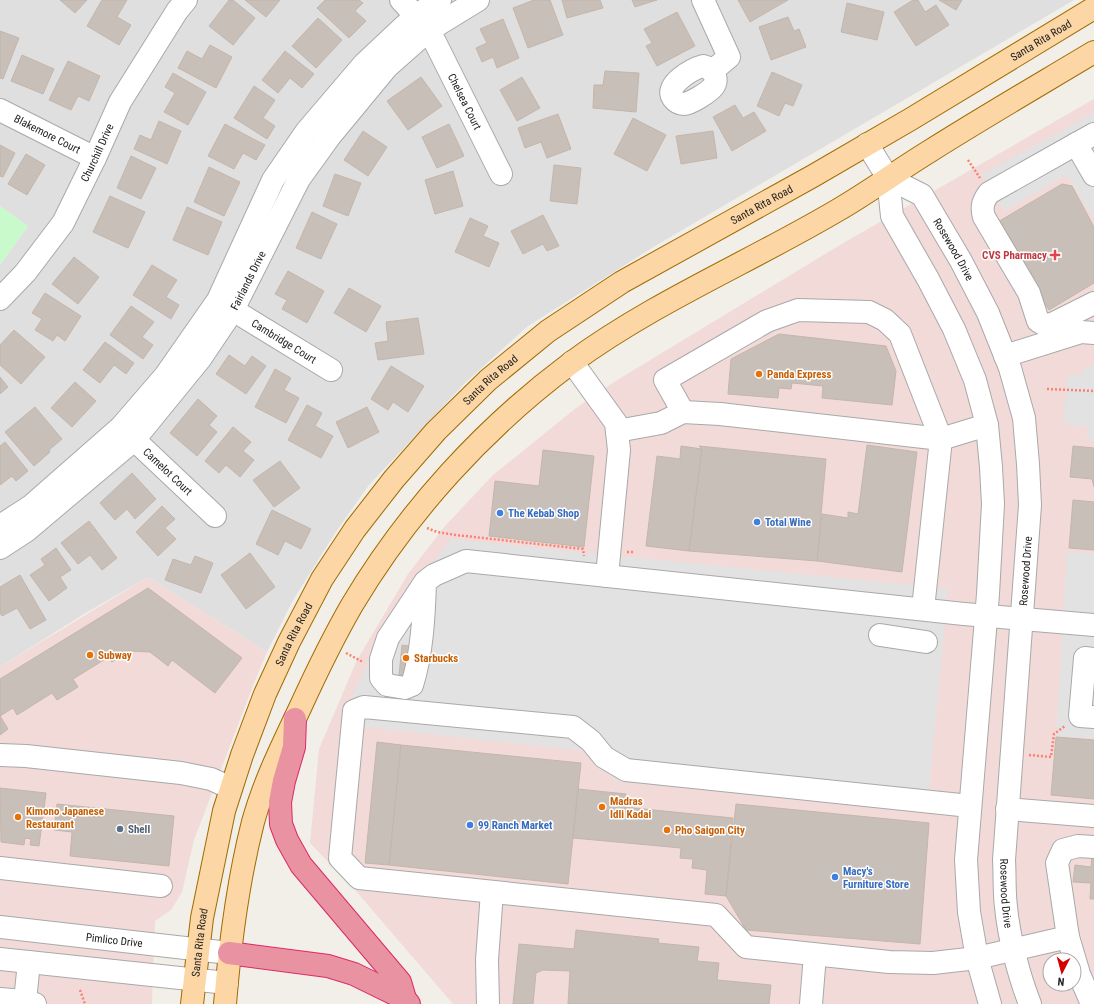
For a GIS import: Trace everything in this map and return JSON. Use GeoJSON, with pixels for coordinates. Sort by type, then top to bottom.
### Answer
{"type":"FeatureCollection","features":[{"type":"Feature","properties":{"kind":"highway"},"geometry":{"type":"LineString","coordinates":[[295,719],[294,747],[284,781],[280,802],[281,824],[287,840],[301,865],[400,982],[407,1001]]}},
{"type":"Feature","properties":{"kind":"highway"},"geometry":{"type":"LineString","coordinates":[[229,953],[328,966],[354,974],[407,1001]]}},
{"type":"Feature","properties":{"kind":"main road","name":"Santa Rita Road"},"geometry":{"type":"LineString","coordinates":[[192,1004],[198,950],[213,860],[224,811],[242,755],[265,694],[289,642],[322,579],[355,530],[394,479],[436,431],[488,380],[548,331],[622,282],[867,144],[1094,8]]}},
{"type":"Feature","properties":{"kind":"main road"},"geometry":{"type":"LineString","coordinates":[[225,1004],[229,953],[243,865],[254,820],[270,772],[325,653],[354,602],[385,554],[410,520],[465,456],[513,410],[572,362],[646,314],[838,210],[936,147],[1094,52]]}},
{"type":"Feature","properties":{"kind":"street","name":"Chelsea Court"},"geometry":{"type":"LineString","coordinates":[[400,0],[422,23],[501,174]]}},
{"type":"Feature","properties":{"kind":"street","name":"Fairlands Drive"},"geometry":{"type":"LineString","coordinates":[[422,23],[440,0]]}},
{"type":"Feature","properties":{"kind":"street","name":"Fairlands Drive"},"geometry":{"type":"LineString","coordinates":[[0,548],[26,531],[128,434],[165,376],[226,305],[273,180],[306,132],[364,64],[422,23],[478,0]]}},
{"type":"Feature","properties":{"kind":"street"},"geometry":{"type":"LineString","coordinates":[[703,0],[729,57],[712,71]]}},
{"type":"Feature","properties":{"kind":"street","name":"Churchill Drive"},"geometry":{"type":"LineString","coordinates":[[0,299],[25,273],[63,223],[95,158],[120,102],[176,4]]}},
{"type":"Feature","properties":{"kind":"street","name":"Blakemore Court"},"geometry":{"type":"LineString","coordinates":[[0,110],[95,158]]}},
{"type":"Feature","properties":{"kind":"street"},"geometry":{"type":"LineString","coordinates":[[1094,175],[1085,139],[989,193],[985,198],[982,211],[984,217],[1029,293],[1036,318],[1041,324],[1052,324],[1094,303]]}},
{"type":"Feature","properties":{"kind":"street"},"geometry":{"type":"LineString","coordinates":[[867,144],[888,178],[892,216],[928,279],[954,329],[975,380],[987,425],[993,504],[986,616],[966,860],[969,912],[977,958],[990,1004]]}},
{"type":"Feature","properties":{"kind":"street","name":"Rosewood Drive"},"geometry":{"type":"LineString","coordinates":[[888,178],[922,195],[961,261],[988,313],[1010,368],[1024,418],[1030,505],[1004,860],[1006,908],[1014,950],[1030,1004]]}},
{"type":"Feature","properties":{"kind":"street","name":"Cambridge Court"},"geometry":{"type":"LineString","coordinates":[[226,305],[331,370]]}},
{"type":"Feature","properties":{"kind":"street"},"geometry":{"type":"LineString","coordinates":[[683,412],[665,380],[767,321],[798,310],[869,312],[885,320],[900,334],[941,439],[924,610]]}},
{"type":"Feature","properties":{"kind":"street"},"geometry":{"type":"LineString","coordinates":[[1005,356],[1081,332],[1094,333]]}},
{"type":"Feature","properties":{"kind":"street"},"geometry":{"type":"LineString","coordinates":[[572,362],[616,423],[620,450],[607,570]]}},
{"type":"Feature","properties":{"kind":"street"},"geometry":{"type":"LineString","coordinates":[[617,432],[661,423],[683,412],[728,415],[941,439],[987,425]]}},
{"type":"Feature","properties":{"kind":"street","name":"Fairlands Drive"},"geometry":{"type":"LineString","coordinates":[[0,526],[31,506],[128,434]]}},
{"type":"Feature","properties":{"kind":"street","name":"Camelot Court"},"geometry":{"type":"LineString","coordinates":[[128,434],[215,516]]}},
{"type":"Feature","properties":{"kind":"street"},"geometry":{"type":"LineString","coordinates":[[425,582],[434,575],[466,561],[607,570],[924,610],[1094,625]]}},
{"type":"Feature","properties":{"kind":"street"},"geometry":{"type":"LineString","coordinates":[[880,636],[926,642]]}},
{"type":"Feature","properties":{"kind":"street"},"geometry":{"type":"LineString","coordinates":[[1087,717],[1085,658],[1094,659]]}},
{"type":"Feature","properties":{"kind":"street"},"geometry":{"type":"LineString","coordinates":[[970,806],[626,770],[604,757],[591,741],[573,727],[364,707],[354,712],[340,858],[359,878],[716,915],[746,947],[815,955],[889,962],[933,963],[977,958],[1068,937]]}},
{"type":"Feature","properties":{"kind":"street"},"geometry":{"type":"LineString","coordinates":[[0,755],[26,756],[181,774],[211,779],[231,788]]}},
{"type":"Feature","properties":{"kind":"street"},"geometry":{"type":"LineString","coordinates":[[1007,809],[1094,816]]}},
{"type":"Feature","properties":{"kind":"street"},"geometry":{"type":"LineString","coordinates":[[1092,1004],[1086,974],[1068,937],[1057,863],[1063,850],[1078,846],[1094,848]]}},
{"type":"Feature","properties":{"kind":"street"},"geometry":{"type":"LineString","coordinates":[[0,868],[160,886]]}},
{"type":"Feature","properties":{"kind":"street"},"geometry":{"type":"LineString","coordinates":[[488,1004],[487,960],[492,892]]}},
{"type":"Feature","properties":{"kind":"street","name":"Pimlico Drive"},"geometry":{"type":"LineString","coordinates":[[0,927],[229,953]]}},
{"type":"Feature","properties":{"kind":"street"},"geometry":{"type":"LineString","coordinates":[[811,1004],[815,955]]}},
{"type":"Feature","properties":{"kind":"street"},"geometry":{"type":"LineString","coordinates":[[0,959],[226,983]]}},
{"type":"Feature","properties":{"kind":"street"},"geometry":{"type":"LineString","coordinates":[[0,999],[30,1003],[29,962]]}},
{"type":"Feature","properties":{"kind":"path"},"geometry":{"type":"LineString","coordinates":[[1047,389],[1094,392]]}},
{"type":"Feature","properties":{"kind":"path"},"geometry":{"type":"LineString","coordinates":[[410,520],[437,532],[583,549],[584,562],[607,570],[613,565],[621,551],[634,552]]}},
{"type":"Feature","properties":{"kind":"path"},"geometry":{"type":"LineString","coordinates":[[1012,754],[1050,757],[1054,734],[1087,717]]}},
{"type":"Feature","properties":{"kind":"path"},"geometry":{"type":"LineString","coordinates":[[80,990],[85,1004]]}},
{"type":"Feature","properties":{"kind":"shaded area"},"geometry":{"type":"Polygon","coordinates":[[[0,0],[1074,0],[655,246],[528,326],[465,383],[369,485],[335,533],[292,602],[267,652],[148,577],[84,614],[0,667],[0,265],[28,226],[0,206],[0,0]]]}},
{"type":"Feature","properties":{"kind":"shaded area"},"geometry":{"type":"Polygon","coordinates":[[[1094,99],[1094,1004],[453,1004],[355,890],[310,843],[319,749],[357,660],[408,574],[445,526],[493,475],[576,408],[614,382],[845,242],[1094,99]]]}},
{"type":"Feature","properties":{"kind":"shaded area"},"geometry":{"type":"Polygon","coordinates":[[[1094,113],[1094,219],[1067,175],[1004,211],[981,175],[1094,113]]]}},
{"type":"Feature","properties":{"kind":"shaded area"},"geometry":{"type":"Polygon","coordinates":[[[1094,365],[1094,441],[1086,440],[1089,427],[1063,424],[1068,375],[1080,376],[1084,369],[1094,365]]]}},
{"type":"Feature","properties":{"kind":"shaded area"},"geometry":{"type":"Polygon","coordinates":[[[451,539],[948,589],[927,813],[616,781],[586,751],[347,725],[353,694],[389,622],[451,539]]]}},
{"type":"Feature","properties":{"kind":"shaded area"},"geometry":{"type":"Polygon","coordinates":[[[1067,552],[1094,554],[1094,739],[1056,736],[1067,552]]]}},
{"type":"Feature","properties":{"kind":"shaded area"},"geometry":{"type":"Polygon","coordinates":[[[148,577],[267,652],[194,840],[182,892],[171,910],[155,921],[152,1004],[0,1004],[0,667],[148,577]]]}},
{"type":"Feature","properties":{"kind":"green space"},"geometry":{"type":"Polygon","coordinates":[[[0,206],[28,226],[0,265],[0,206]]]}},
{"type":"Feature","properties":{"kind":"building"},"geometry":{"type":"Polygon","coordinates":[[[60,0],[87,0],[75,13],[60,0]]]}},
{"type":"Feature","properties":{"kind":"building"},"geometry":{"type":"Polygon","coordinates":[[[102,0],[127,0],[117,17],[131,25],[119,45],[87,26],[102,0]]]}},
{"type":"Feature","properties":{"kind":"building"},"geometry":{"type":"Polygon","coordinates":[[[229,0],[233,0],[255,18],[233,45],[209,26],[229,0]]]}},
{"type":"Feature","properties":{"kind":"building"},"geometry":{"type":"Polygon","coordinates":[[[245,0],[280,0],[266,17],[245,0]]]}},
{"type":"Feature","properties":{"kind":"building"},"geometry":{"type":"Polygon","coordinates":[[[325,0],[359,0],[363,3],[355,11],[366,21],[349,38],[317,8],[325,0]]]}},
{"type":"Feature","properties":{"kind":"building"},"geometry":{"type":"Polygon","coordinates":[[[534,0],[550,0],[563,35],[528,48],[513,8],[534,0]]]}},
{"type":"Feature","properties":{"kind":"building"},"geometry":{"type":"Polygon","coordinates":[[[562,0],[600,0],[603,8],[567,18],[562,0]]]}},
{"type":"Feature","properties":{"kind":"building"},"geometry":{"type":"Polygon","coordinates":[[[632,0],[657,0],[635,7],[632,0]]]}},
{"type":"Feature","properties":{"kind":"building"},"geometry":{"type":"Polygon","coordinates":[[[738,0],[788,0],[750,22],[738,0]]]}},
{"type":"Feature","properties":{"kind":"building"},"geometry":{"type":"Polygon","coordinates":[[[913,0],[918,0],[925,12],[936,5],[949,25],[916,46],[894,12],[913,0]]]}},
{"type":"Feature","properties":{"kind":"building"},"geometry":{"type":"Polygon","coordinates":[[[939,0],[962,0],[956,10],[939,0]]]}},
{"type":"Feature","properties":{"kind":"building"},"geometry":{"type":"Polygon","coordinates":[[[847,3],[884,12],[877,40],[841,32],[847,3]]]}},
{"type":"Feature","properties":{"kind":"building"},"geometry":{"type":"Polygon","coordinates":[[[677,12],[695,46],[657,66],[646,46],[652,43],[644,29],[677,12]]]}},
{"type":"Feature","properties":{"kind":"building"},"geometry":{"type":"Polygon","coordinates":[[[788,17],[794,31],[799,29],[806,47],[771,60],[759,27],[788,17]]]}},
{"type":"Feature","properties":{"kind":"building"},"geometry":{"type":"Polygon","coordinates":[[[318,18],[342,40],[316,68],[292,46],[318,18]]]}},
{"type":"Feature","properties":{"kind":"building"},"geometry":{"type":"Polygon","coordinates":[[[503,19],[519,58],[497,68],[493,57],[482,62],[476,48],[487,43],[480,29],[503,19]]]}},
{"type":"Feature","properties":{"kind":"building"},"geometry":{"type":"Polygon","coordinates":[[[0,31],[19,38],[3,79],[0,78],[0,31]]]}},
{"type":"Feature","properties":{"kind":"building"},"geometry":{"type":"Polygon","coordinates":[[[210,45],[232,57],[216,88],[178,68],[187,51],[202,59],[210,45]]]}},
{"type":"Feature","properties":{"kind":"building"},"geometry":{"type":"Polygon","coordinates":[[[285,51],[314,74],[302,88],[290,78],[278,93],[262,80],[285,51]]]}},
{"type":"Feature","properties":{"kind":"building"},"geometry":{"type":"Polygon","coordinates":[[[22,55],[54,69],[43,94],[11,81],[22,55]]]}},
{"type":"Feature","properties":{"kind":"building"},"geometry":{"type":"Polygon","coordinates":[[[68,61],[100,76],[89,101],[78,96],[71,110],[49,100],[68,61]]]}},
{"type":"Feature","properties":{"kind":"building"},"geometry":{"type":"Polygon","coordinates":[[[605,71],[639,73],[636,112],[593,108],[594,85],[603,85],[605,71]]]}},
{"type":"Feature","properties":{"kind":"building"},"geometry":{"type":"Polygon","coordinates":[[[772,72],[802,85],[793,106],[785,103],[779,116],[757,106],[772,72]]]}},
{"type":"Feature","properties":{"kind":"building"},"geometry":{"type":"Polygon","coordinates":[[[173,73],[206,92],[188,125],[164,112],[175,93],[165,87],[173,73]]]}},
{"type":"Feature","properties":{"kind":"building"},"geometry":{"type":"Polygon","coordinates":[[[421,77],[442,106],[408,130],[387,101],[421,77]]]}},
{"type":"Feature","properties":{"kind":"building"},"geometry":{"type":"Polygon","coordinates":[[[522,77],[540,108],[517,121],[500,90],[522,77]]]}},
{"type":"Feature","properties":{"kind":"building"},"geometry":{"type":"Polygon","coordinates":[[[254,86],[275,100],[263,118],[275,126],[267,139],[234,118],[254,86]]]}},
{"type":"Feature","properties":{"kind":"building"},"geometry":{"type":"Polygon","coordinates":[[[735,105],[743,118],[754,112],[766,131],[732,151],[713,117],[735,105]]]}},
{"type":"Feature","properties":{"kind":"building"},"geometry":{"type":"Polygon","coordinates":[[[558,114],[571,149],[547,158],[541,142],[525,148],[518,128],[558,114]]]}},
{"type":"Feature","properties":{"kind":"building"},"geometry":{"type":"Polygon","coordinates":[[[633,118],[666,135],[647,171],[614,154],[633,118]]]}},
{"type":"Feature","properties":{"kind":"building"},"geometry":{"type":"Polygon","coordinates":[[[159,121],[181,131],[167,164],[134,149],[140,135],[151,140],[159,121]]]}},
{"type":"Feature","properties":{"kind":"building"},"geometry":{"type":"Polygon","coordinates":[[[225,124],[265,145],[256,160],[243,153],[234,169],[208,156],[225,124]]]}},
{"type":"Feature","properties":{"kind":"building"},"geometry":{"type":"Polygon","coordinates":[[[449,124],[464,156],[437,168],[422,137],[449,124]]]}},
{"type":"Feature","properties":{"kind":"building"},"geometry":{"type":"Polygon","coordinates":[[[363,131],[387,147],[368,176],[344,160],[363,131]]]}},
{"type":"Feature","properties":{"kind":"building"},"geometry":{"type":"Polygon","coordinates":[[[713,131],[717,158],[681,164],[676,136],[713,131]]]}},
{"type":"Feature","properties":{"kind":"building"},"geometry":{"type":"Polygon","coordinates":[[[0,145],[15,153],[3,177],[0,176],[0,145]]]}},
{"type":"Feature","properties":{"kind":"building"},"geometry":{"type":"Polygon","coordinates":[[[26,154],[45,165],[27,195],[8,184],[26,154]]]}},
{"type":"Feature","properties":{"kind":"building"},"geometry":{"type":"Polygon","coordinates":[[[131,156],[156,168],[141,199],[117,188],[131,156]]]}},
{"type":"Feature","properties":{"kind":"building"},"geometry":{"type":"Polygon","coordinates":[[[554,165],[581,168],[577,204],[550,201],[554,165]]]}},
{"type":"Feature","properties":{"kind":"building"},"geometry":{"type":"Polygon","coordinates":[[[209,167],[240,182],[224,216],[194,202],[209,167]]]}},
{"type":"Feature","properties":{"kind":"building"},"geometry":{"type":"Polygon","coordinates":[[[453,171],[463,206],[435,214],[425,180],[453,171]]]}},
{"type":"Feature","properties":{"kind":"building"},"geometry":{"type":"Polygon","coordinates":[[[335,174],[361,183],[348,216],[323,206],[335,174]]]}},
{"type":"Feature","properties":{"kind":"building","name":"CVS Pharmacy"},"geometry":{"type":"Polygon","coordinates":[[[1062,184],[1072,186],[1094,227],[1094,283],[1049,310],[996,223],[1062,184]]]}},
{"type":"Feature","properties":{"kind":"building"},"geometry":{"type":"Polygon","coordinates":[[[110,196],[145,212],[128,248],[93,232],[110,196]]]}},
{"type":"Feature","properties":{"kind":"building"},"geometry":{"type":"Polygon","coordinates":[[[187,207],[222,222],[208,255],[173,240],[187,207]]]}},
{"type":"Feature","properties":{"kind":"building"},"geometry":{"type":"Polygon","coordinates":[[[312,212],[337,224],[321,259],[296,248],[312,212]]]}},
{"type":"Feature","properties":{"kind":"building"},"geometry":{"type":"Polygon","coordinates":[[[543,215],[559,246],[547,251],[543,244],[523,254],[511,231],[543,215]]]}},
{"type":"Feature","properties":{"kind":"building"},"geometry":{"type":"Polygon","coordinates":[[[470,218],[488,226],[483,236],[499,243],[489,267],[455,252],[470,218]]]}},
{"type":"Feature","properties":{"kind":"building"},"geometry":{"type":"Polygon","coordinates":[[[74,257],[99,277],[78,304],[52,284],[74,257]]]}},
{"type":"Feature","properties":{"kind":"building"},"geometry":{"type":"Polygon","coordinates":[[[152,265],[177,280],[166,297],[179,305],[171,319],[133,295],[152,265]]]}},
{"type":"Feature","properties":{"kind":"building"},"geometry":{"type":"Polygon","coordinates":[[[288,271],[324,291],[307,323],[282,309],[287,300],[275,294],[288,271]]]}},
{"type":"Feature","properties":{"kind":"building"},"geometry":{"type":"Polygon","coordinates":[[[349,288],[381,306],[366,332],[334,313],[349,288]]]}},
{"type":"Feature","properties":{"kind":"building"},"geometry":{"type":"Polygon","coordinates":[[[45,293],[81,316],[65,341],[57,335],[53,341],[35,330],[42,319],[32,313],[45,293]]]}},
{"type":"Feature","properties":{"kind":"building"},"geometry":{"type":"Polygon","coordinates":[[[131,306],[154,322],[142,337],[153,345],[143,359],[110,335],[131,306]]]}},
{"type":"Feature","properties":{"kind":"building"},"geometry":{"type":"Polygon","coordinates":[[[418,318],[424,354],[378,360],[375,343],[388,341],[386,322],[418,318]]]}},
{"type":"Feature","properties":{"kind":"building"},"geometry":{"type":"Polygon","coordinates":[[[14,330],[45,357],[21,384],[0,365],[0,345],[14,330]]]}},
{"type":"Feature","properties":{"kind":"building"},"geometry":{"type":"Polygon","coordinates":[[[779,334],[886,346],[896,371],[892,405],[822,398],[823,386],[792,383],[791,389],[779,388],[778,398],[728,394],[731,359],[779,334]]]}},
{"type":"Feature","properties":{"kind":"building"},"geometry":{"type":"Polygon","coordinates":[[[105,342],[134,363],[126,374],[114,365],[100,383],[83,370],[105,342]]]}},
{"type":"Feature","properties":{"kind":"building"},"geometry":{"type":"Polygon","coordinates":[[[229,355],[245,366],[252,356],[266,366],[246,394],[216,374],[229,355]]]}},
{"type":"Feature","properties":{"kind":"building"},"geometry":{"type":"Polygon","coordinates":[[[391,366],[424,386],[408,412],[393,402],[388,410],[371,399],[391,366]]]}},
{"type":"Feature","properties":{"kind":"building"},"geometry":{"type":"Polygon","coordinates":[[[275,369],[291,378],[284,390],[299,398],[286,423],[255,407],[275,369]]]}},
{"type":"Feature","properties":{"kind":"building"},"geometry":{"type":"Polygon","coordinates":[[[0,377],[8,387],[0,394],[0,377]]]}},
{"type":"Feature","properties":{"kind":"building"},"geometry":{"type":"Polygon","coordinates":[[[75,382],[96,401],[72,427],[51,408],[75,382]]]}},
{"type":"Feature","properties":{"kind":"building"},"geometry":{"type":"Polygon","coordinates":[[[198,399],[217,416],[209,425],[217,432],[197,456],[170,433],[198,399]]]}},
{"type":"Feature","properties":{"kind":"building"},"geometry":{"type":"Polygon","coordinates":[[[307,405],[322,413],[315,426],[333,436],[321,458],[288,440],[307,405]]]}},
{"type":"Feature","properties":{"kind":"building"},"geometry":{"type":"Polygon","coordinates":[[[35,407],[62,439],[34,466],[5,432],[35,407]]]}},
{"type":"Feature","properties":{"kind":"building"},"geometry":{"type":"Polygon","coordinates":[[[367,407],[379,432],[348,448],[336,422],[367,407]]]}},
{"type":"Feature","properties":{"kind":"building"},"geometry":{"type":"Polygon","coordinates":[[[233,427],[251,442],[243,451],[254,460],[240,477],[226,465],[219,473],[205,461],[233,427]]]}},
{"type":"Feature","properties":{"kind":"building"},"geometry":{"type":"Polygon","coordinates":[[[5,442],[28,471],[16,481],[12,476],[0,485],[0,446],[5,442]]]}},
{"type":"Feature","properties":{"kind":"building"},"geometry":{"type":"Polygon","coordinates":[[[867,445],[917,452],[902,572],[817,561],[822,514],[848,518],[848,512],[858,514],[867,445]]]}},
{"type":"Feature","properties":{"kind":"building"},"geometry":{"type":"Polygon","coordinates":[[[681,446],[702,449],[689,551],[646,546],[657,456],[680,459],[681,446]]]}},
{"type":"Feature","properties":{"kind":"building"},"geometry":{"type":"Polygon","coordinates":[[[699,446],[826,459],[817,561],[689,551],[702,449],[699,446]]]}},
{"type":"Feature","properties":{"kind":"building"},"geometry":{"type":"Polygon","coordinates":[[[1073,446],[1094,448],[1094,487],[1092,479],[1070,477],[1073,446]]]}},
{"type":"Feature","properties":{"kind":"building"},"geometry":{"type":"Polygon","coordinates":[[[543,450],[594,456],[584,547],[489,536],[495,481],[539,486],[543,450]]]}},
{"type":"Feature","properties":{"kind":"building"},"geometry":{"type":"Polygon","coordinates":[[[280,461],[300,488],[274,507],[253,480],[280,461]]]}},
{"type":"Feature","properties":{"kind":"building"},"geometry":{"type":"Polygon","coordinates":[[[132,473],[156,499],[135,519],[127,509],[115,520],[100,503],[132,473]]]}},
{"type":"Feature","properties":{"kind":"building"},"geometry":{"type":"Polygon","coordinates":[[[1073,500],[1094,502],[1094,550],[1069,548],[1073,500]]]}},
{"type":"Feature","properties":{"kind":"building"},"geometry":{"type":"Polygon","coordinates":[[[162,506],[175,519],[165,528],[176,539],[158,556],[136,532],[162,506]]]}},
{"type":"Feature","properties":{"kind":"building"},"geometry":{"type":"Polygon","coordinates":[[[272,510],[311,529],[301,549],[285,541],[278,555],[256,544],[272,510]]]}},
{"type":"Feature","properties":{"kind":"building"},"geometry":{"type":"Polygon","coordinates":[[[89,521],[117,558],[102,570],[90,555],[78,564],[61,543],[89,521]]]}},
{"type":"Feature","properties":{"kind":"building"},"geometry":{"type":"Polygon","coordinates":[[[56,548],[71,570],[60,577],[67,588],[49,601],[30,575],[45,565],[41,559],[56,548]]]}},
{"type":"Feature","properties":{"kind":"building"},"geometry":{"type":"Polygon","coordinates":[[[250,553],[275,587],[246,609],[221,575],[250,553]]]}},
{"type":"Feature","properties":{"kind":"building"},"geometry":{"type":"Polygon","coordinates":[[[195,556],[213,563],[201,593],[165,580],[173,559],[191,565],[195,556]]]}},
{"type":"Feature","properties":{"kind":"building"},"geometry":{"type":"Polygon","coordinates":[[[20,575],[46,620],[30,629],[17,608],[2,616],[0,613],[0,587],[20,575]]]}},
{"type":"Feature","properties":{"kind":"building"},"geometry":{"type":"Polygon","coordinates":[[[148,588],[242,658],[215,693],[172,660],[168,666],[150,652],[129,651],[112,662],[107,658],[73,679],[78,687],[57,700],[52,693],[17,715],[13,708],[0,716],[0,679],[148,588]]]}},
{"type":"Feature","properties":{"kind":"building"},"geometry":{"type":"Polygon","coordinates":[[[402,645],[409,646],[406,676],[399,675],[402,645]]]}},
{"type":"Feature","properties":{"kind":"building"},"geometry":{"type":"Polygon","coordinates":[[[0,716],[8,729],[0,735],[0,716]]]}},
{"type":"Feature","properties":{"kind":"building"},"geometry":{"type":"Polygon","coordinates":[[[1056,737],[1094,740],[1094,799],[1051,795],[1056,737]]]}},
{"type":"Feature","properties":{"kind":"building"},"geometry":{"type":"Polygon","coordinates":[[[377,742],[401,745],[389,865],[365,863],[377,742]]]}},
{"type":"Feature","properties":{"kind":"building"},"geometry":{"type":"Polygon","coordinates":[[[401,745],[581,763],[568,884],[389,865],[401,745]]]}},
{"type":"Feature","properties":{"kind":"building"},"geometry":{"type":"Polygon","coordinates":[[[0,788],[46,793],[39,846],[30,845],[31,839],[25,838],[24,845],[1,842],[0,788]]]}},
{"type":"Feature","properties":{"kind":"building"},"geometry":{"type":"Polygon","coordinates":[[[578,789],[626,794],[624,807],[733,818],[726,896],[705,894],[707,870],[692,868],[693,859],[680,858],[681,848],[573,838],[578,789]]]}},
{"type":"Feature","properties":{"kind":"building"},"geometry":{"type":"Polygon","coordinates":[[[57,804],[174,816],[169,866],[70,856],[72,832],[54,830],[57,804]]]}},
{"type":"Feature","properties":{"kind":"building"},"geometry":{"type":"Polygon","coordinates":[[[736,804],[929,823],[920,944],[746,930],[726,896],[736,804]]]}},
{"type":"Feature","properties":{"kind":"building"},"geometry":{"type":"Polygon","coordinates":[[[1092,856],[1094,856],[1094,899],[1090,899],[1091,883],[1073,882],[1075,865],[1091,867],[1092,856]]]}},
{"type":"Feature","properties":{"kind":"building"},"geometry":{"type":"Polygon","coordinates":[[[576,930],[659,939],[658,943],[699,947],[697,961],[719,963],[717,980],[771,985],[769,1004],[568,1004],[570,971],[543,970],[536,973],[533,1004],[513,1004],[519,944],[574,949],[576,930]]]}},
{"type":"Feature","properties":{"kind":"place","name":"CVS Pharmacy"},"geometry":{"type":"Point","coordinates":[1055,255]}},
{"type":"Feature","properties":{"kind":"place","name":"Panda Express"},"geometry":{"type":"Point","coordinates":[759,374]}},
{"type":"Feature","properties":{"kind":"place","name":"The Kebab Shop"},"geometry":{"type":"Point","coordinates":[500,513]}},
{"type":"Feature","properties":{"kind":"place","name":"Total Wine"},"geometry":{"type":"Point","coordinates":[757,522]}},
{"type":"Feature","properties":{"kind":"place","name":"Subway"},"geometry":{"type":"Point","coordinates":[90,655]}},
{"type":"Feature","properties":{"kind":"place","name":"Starbucks"},"geometry":{"type":"Point","coordinates":[406,658]}},
{"type":"Feature","properties":{"kind":"place","name":"Madras Idli Kadai"},"geometry":{"type":"Point","coordinates":[602,807]}},
{"type":"Feature","properties":{"kind":"place","name":"Kimono Japanese Restaurant"},"geometry":{"type":"Point","coordinates":[18,817]}},
{"type":"Feature","properties":{"kind":"place","name":"99 Ranch Market"},"geometry":{"type":"Point","coordinates":[470,825]}},
{"type":"Feature","properties":{"kind":"place","name":"Shell"},"geometry":{"type":"Point","coordinates":[120,829]}},
{"type":"Feature","properties":{"kind":"place","name":"Pho Saigon City"},"geometry":{"type":"Point","coordinates":[667,830]}},
{"type":"Feature","properties":{"kind":"place","name":"Macy's Furniture Store"},"geometry":{"type":"Point","coordinates":[835,877]}}]}
